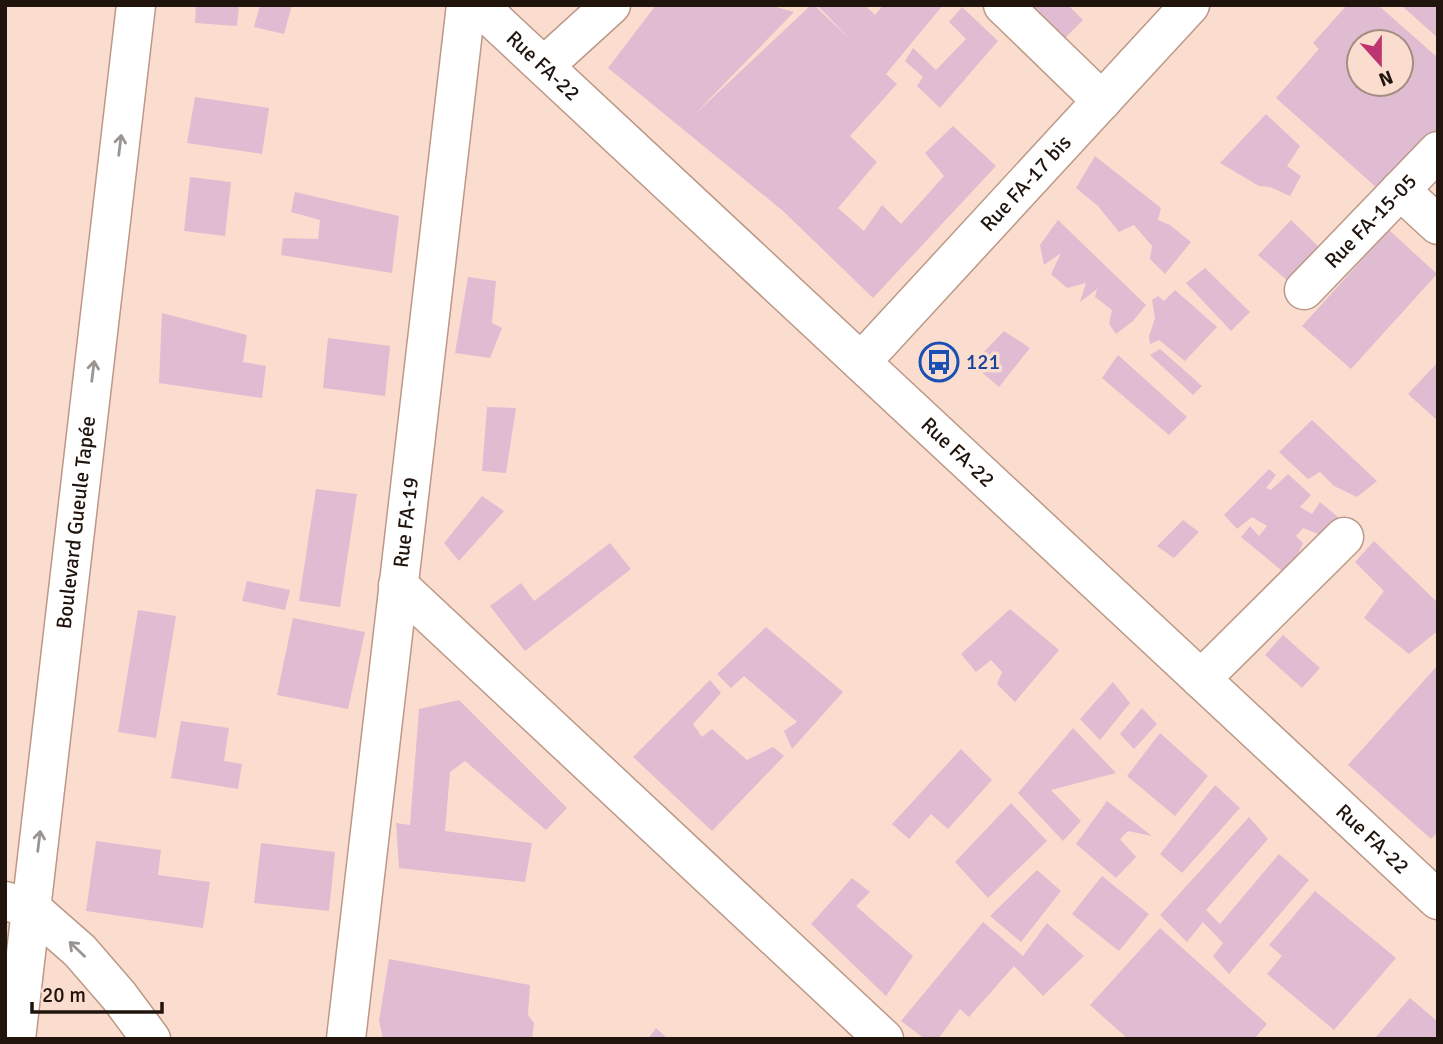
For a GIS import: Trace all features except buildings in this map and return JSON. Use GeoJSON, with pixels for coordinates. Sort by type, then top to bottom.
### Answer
{"type":"FeatureCollection","features":[{"type":"Feature","properties":{"kind":"street","name":"Boulevard Gueule Tapée"},"geometry":{"type":"LineString","coordinates":[[16,1039],[18,905],[136,5]]}},
{"type":"Feature","properties":{"kind":"street","name":"Rue FA-19"},"geometry":{"type":"LineString","coordinates":[[346,1039],[466,5]]}},
{"type":"Feature","properties":{"kind":"street","name":"Rue FA-22"},"geometry":{"type":"LineString","coordinates":[[478,5],[1438,900]]}},
{"type":"Feature","properties":{"kind":"street"},"geometry":{"type":"LineString","coordinates":[[544,66],[611,5]]}},
{"type":"Feature","properties":{"kind":"street"},"geometry":{"type":"LineString","coordinates":[[1003,5],[1102,101]]}},
{"type":"Feature","properties":{"kind":"street","name":"Rue FA-17 bis"},"geometry":{"type":"LineString","coordinates":[[861,362],[1190,5]]}},
{"type":"Feature","properties":{"kind":"street","name":"Rue FA-15-05"},"geometry":{"type":"LineString","coordinates":[[1304,290],[1438,151]]}},
{"type":"Feature","properties":{"kind":"street"},"geometry":{"type":"LineString","coordinates":[[1400,190],[1438,225]]}},
{"type":"Feature","properties":{"kind":"street"},"geometry":{"type":"LineString","coordinates":[[1201,679],[1344,537]]}},
{"type":"Feature","properties":{"kind":"street"},"geometry":{"type":"LineString","coordinates":[[398,585],[884,1039]]}},
{"type":"Feature","properties":{"kind":"street"},"geometry":{"type":"LineString","coordinates":[[18,905],[80,951],[151,1039]]}},
{"type":"Feature","properties":{"kind":"place","name":"121"},"geometry":{"type":"Point","coordinates":[939,362]}}]}
